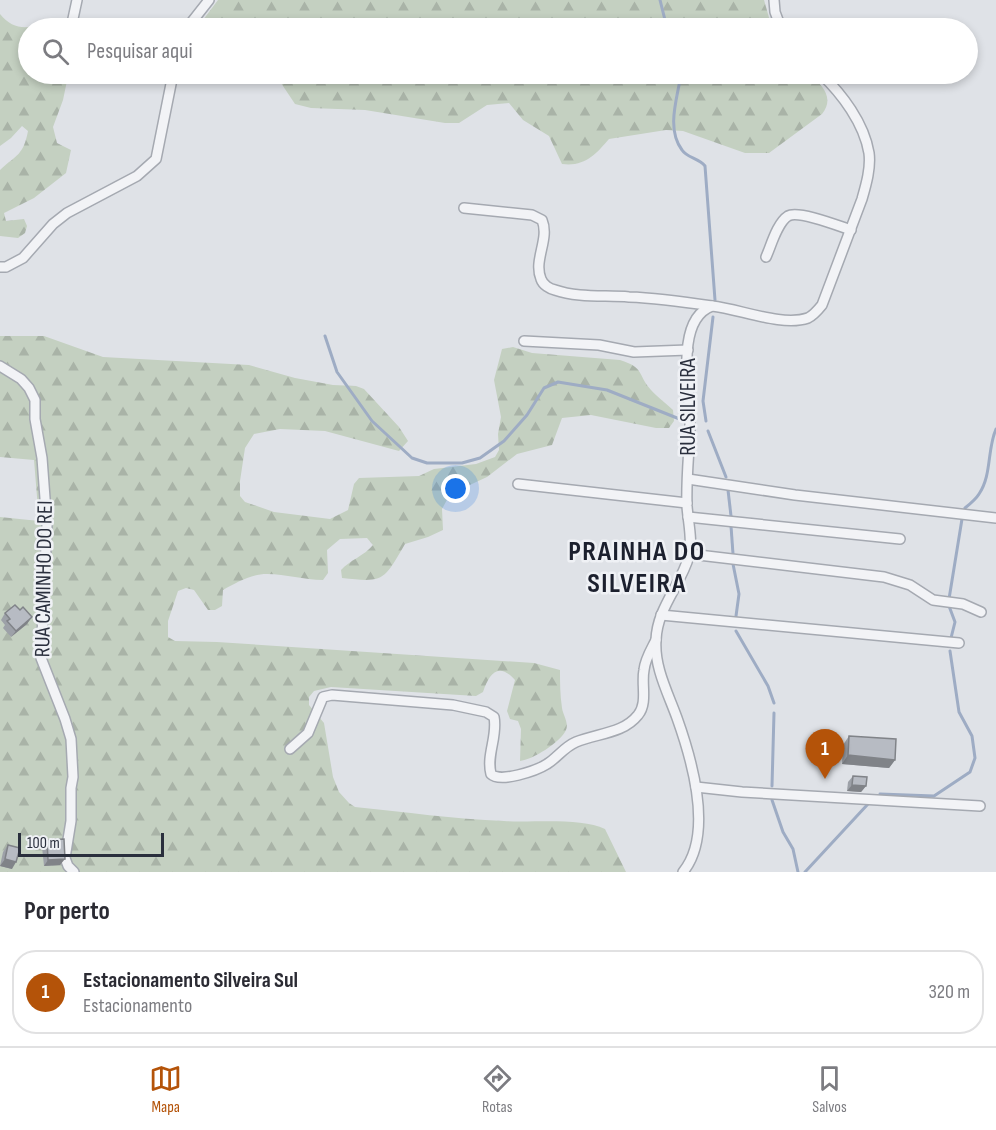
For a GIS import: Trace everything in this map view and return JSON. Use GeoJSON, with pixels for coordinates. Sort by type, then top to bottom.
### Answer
{"type":"FeatureCollection","features":[{"type":"Feature","properties":{"kind":"street"},"geometry":{"type":"LineString","coordinates":[[73,18],[77,0]]}},
{"type":"Feature","properties":{"kind":"street"},"geometry":{"type":"LineString","coordinates":[[195,18],[209,0]]}},
{"type":"Feature","properties":{"kind":"street"},"geometry":{"type":"LineString","coordinates":[[774,0],[777,18]]}},
{"type":"Feature","properties":{"kind":"street"},"geometry":{"type":"LineString","coordinates":[[0,267],[23,258],[53,224],[67,213],[129,180],[156,159],[171,84]]}},
{"type":"Feature","properties":{"kind":"street"},"geometry":{"type":"LineString","coordinates":[[464,208],[532,215],[542,220],[546,229],[540,262],[541,279],[546,286],[555,290],[579,294],[667,300],[782,320],[799,319],[814,314],[822,304],[867,183],[869,153],[852,111],[829,84]]}},
{"type":"Feature","properties":{"kind":"street"},"geometry":{"type":"LineString","coordinates":[[766,257],[781,224],[788,216],[797,214],[851,230]]}},
{"type":"Feature","properties":{"kind":"street","name":"RUA SILVEIRA"},"geometry":{"type":"LineString","coordinates":[[683,872],[691,858],[699,828],[696,787],[678,720],[659,669],[656,640],[661,615],[681,578],[690,555],[687,503],[690,421],[688,350],[694,321],[705,309],[712,306]]}},
{"type":"Feature","properties":{"kind":"street"},"geometry":{"type":"LineString","coordinates":[[525,341],[599,345],[634,352],[688,350]]}},
{"type":"Feature","properties":{"kind":"street","name":"RUA CAMINHO DO REI"},"geometry":{"type":"LineString","coordinates":[[0,366],[21,379],[35,400],[35,419],[42,458],[47,525],[41,658],[71,739],[74,777],[71,788],[71,827],[65,858],[68,866],[74,872]]}},
{"type":"Feature","properties":{"kind":"street"},"geometry":{"type":"LineString","coordinates":[[688,479],[795,495],[996,518]]}},
{"type":"Feature","properties":{"kind":"street"},"geometry":{"type":"LineString","coordinates":[[518,484],[687,503]]}},
{"type":"Feature","properties":{"kind":"street"},"geometry":{"type":"LineString","coordinates":[[688,517],[900,539]]}},
{"type":"Feature","properties":{"kind":"street"},"geometry":{"type":"LineString","coordinates":[[690,555],[898,580],[933,600],[963,604],[981,612]]}},
{"type":"Feature","properties":{"kind":"street"},"geometry":{"type":"LineString","coordinates":[[661,615],[959,644]]}},
{"type":"Feature","properties":{"kind":"street"},"geometry":{"type":"LineString","coordinates":[[290,749],[308,733],[323,697],[332,694],[453,705],[486,712],[494,717],[489,762],[491,774],[497,778],[520,774],[547,764],[576,742],[621,728],[637,716],[642,706],[644,670],[656,640]]}},
{"type":"Feature","properties":{"kind":"street"},"geometry":{"type":"LineString","coordinates":[[696,787],[980,806]]}},
{"type":"Feature","properties":{"kind":"green space"},"geometry":{"type":"Polygon","coordinates":[[[218,0],[764,0],[769,18],[204,18],[218,0]]]}},
{"type":"Feature","properties":{"kind":"green space"},"geometry":{"type":"Polygon","coordinates":[[[0,14],[18,27],[18,84],[66,84],[53,127],[57,143],[71,150],[66,173],[34,198],[4,213],[6,221],[24,219],[27,226],[25,233],[18,238],[0,236],[0,170],[21,150],[28,131],[22,126],[0,146],[0,14]]]}},
{"type":"Feature","properties":{"kind":"green space"},"geometry":{"type":"Polygon","coordinates":[[[282,84],[820,84],[827,97],[826,108],[822,114],[769,153],[745,153],[683,131],[666,130],[609,139],[589,158],[570,164],[562,164],[549,136],[523,120],[509,103],[487,105],[459,123],[445,123],[365,110],[311,108],[295,104],[282,84]]]}},
{"type":"Feature","properties":{"kind":"green space"},"geometry":{"type":"Polygon","coordinates":[[[0,336],[44,336],[103,357],[249,365],[295,378],[364,389],[399,427],[408,441],[399,451],[325,431],[280,429],[254,434],[245,448],[240,496],[245,502],[274,512],[330,519],[348,510],[354,484],[359,478],[419,476],[434,469],[476,464],[495,457],[499,450],[498,434],[501,417],[494,380],[502,349],[513,347],[532,353],[620,360],[637,369],[651,390],[673,410],[674,421],[669,428],[656,428],[591,415],[562,418],[552,445],[517,454],[487,477],[459,490],[448,498],[442,509],[443,530],[405,544],[382,576],[367,580],[342,578],[341,570],[373,545],[367,538],[340,539],[327,550],[328,573],[323,580],[274,574],[244,579],[223,590],[222,606],[215,610],[208,610],[194,590],[186,588],[178,591],[168,621],[168,637],[175,641],[534,663],[560,670],[566,730],[546,750],[520,761],[521,729],[518,721],[510,719],[507,711],[515,680],[504,671],[491,675],[483,692],[476,696],[331,687],[314,691],[309,697],[309,705],[324,723],[333,777],[339,792],[355,807],[467,819],[570,822],[595,825],[605,829],[626,872],[0,872],[0,517],[39,521],[34,460],[0,457],[0,336]]]}},
{"type":"Feature","properties":{"kind":"building"},"geometry":{"type":"Polygon","coordinates":[[[15,605],[20,610],[23,607],[32,617],[16,631],[7,621],[10,619],[5,613],[15,605]]]}},
{"type":"Feature","properties":{"kind":"building"},"geometry":{"type":"Polygon","coordinates":[[[849,736],[896,739],[895,760],[848,755],[849,736]]]}},
{"type":"Feature","properties":{"kind":"building"},"geometry":{"type":"Polygon","coordinates":[[[853,776],[867,777],[866,786],[852,785],[853,776]]]}},
{"type":"Feature","properties":{"kind":"building"},"geometry":{"type":"Polygon","coordinates":[[[64,839],[65,859],[48,860],[47,840],[64,839]]]}},
{"type":"Feature","properties":{"kind":"building"},"geometry":{"type":"Polygon","coordinates":[[[8,845],[20,848],[16,862],[5,859],[8,845]]]}},
{"type":"Feature","properties":{"kind":"waterway"},"geometry":{"type":"LineString","coordinates":[[660,0],[664,18]]}},
{"type":"Feature","properties":{"kind":"waterway"},"geometry":{"type":"LineString","coordinates":[[679,84],[674,116],[675,134],[684,153],[705,166],[715,300]]}},
{"type":"Feature","properties":{"kind":"waterway"},"geometry":{"type":"LineString","coordinates":[[706,421],[703,401],[713,317]]}},
{"type":"Feature","properties":{"kind":"waterway"},"geometry":{"type":"LineString","coordinates":[[325,336],[337,372],[372,421],[412,458],[427,463],[462,463],[480,458],[504,441],[527,415],[544,388],[558,382],[607,390],[682,420]]}},
{"type":"Feature","properties":{"kind":"waterway"},"geometry":{"type":"LineString","coordinates":[[965,508],[976,498],[983,487],[996,429]]}},
{"type":"Feature","properties":{"kind":"waterway"},"geometry":{"type":"LineString","coordinates":[[708,431],[726,477]]}},
{"type":"Feature","properties":{"kind":"waterway"},"geometry":{"type":"LineString","coordinates":[[728,490],[731,516]]}},
{"type":"Feature","properties":{"kind":"waterway"},"geometry":{"type":"LineString","coordinates":[[949,599],[962,519]]}},
{"type":"Feature","properties":{"kind":"waterway"},"geometry":{"type":"LineString","coordinates":[[731,526],[733,554]]}},
{"type":"Feature","properties":{"kind":"waterway"},"geometry":{"type":"LineString","coordinates":[[733,564],[739,594],[736,616]]}},
{"type":"Feature","properties":{"kind":"waterway"},"geometry":{"type":"LineString","coordinates":[[949,606],[955,622],[951,638]]}},
{"type":"Feature","properties":{"kind":"waterway"},"geometry":{"type":"LineString","coordinates":[[736,631],[768,686],[774,703]]}},
{"type":"Feature","properties":{"kind":"waterway"},"geometry":{"type":"LineString","coordinates":[[880,794],[934,796],[970,772],[975,758],[972,736],[959,712],[950,651]]}},
{"type":"Feature","properties":{"kind":"waterway"},"geometry":{"type":"LineString","coordinates":[[772,786],[774,713]]}},
{"type":"Feature","properties":{"kind":"waterway"},"geometry":{"type":"LineString","coordinates":[[772,800],[783,832],[793,849],[798,872]]}},
{"type":"Feature","properties":{"kind":"waterway"},"geometry":{"type":"LineString","coordinates":[[805,872],[868,804]]}},
{"type":"Feature","properties":{"kind":"place","name":"Estacionamento Silveira Sul"},"geometry":{"type":"Point","coordinates":[825,779]}},
{"type":"Feature","properties":{"kind":"district","name":"PRAINHA DO SILVEIRA"},"geometry":{"type":"Point","coordinates":[637,567]}}]}
